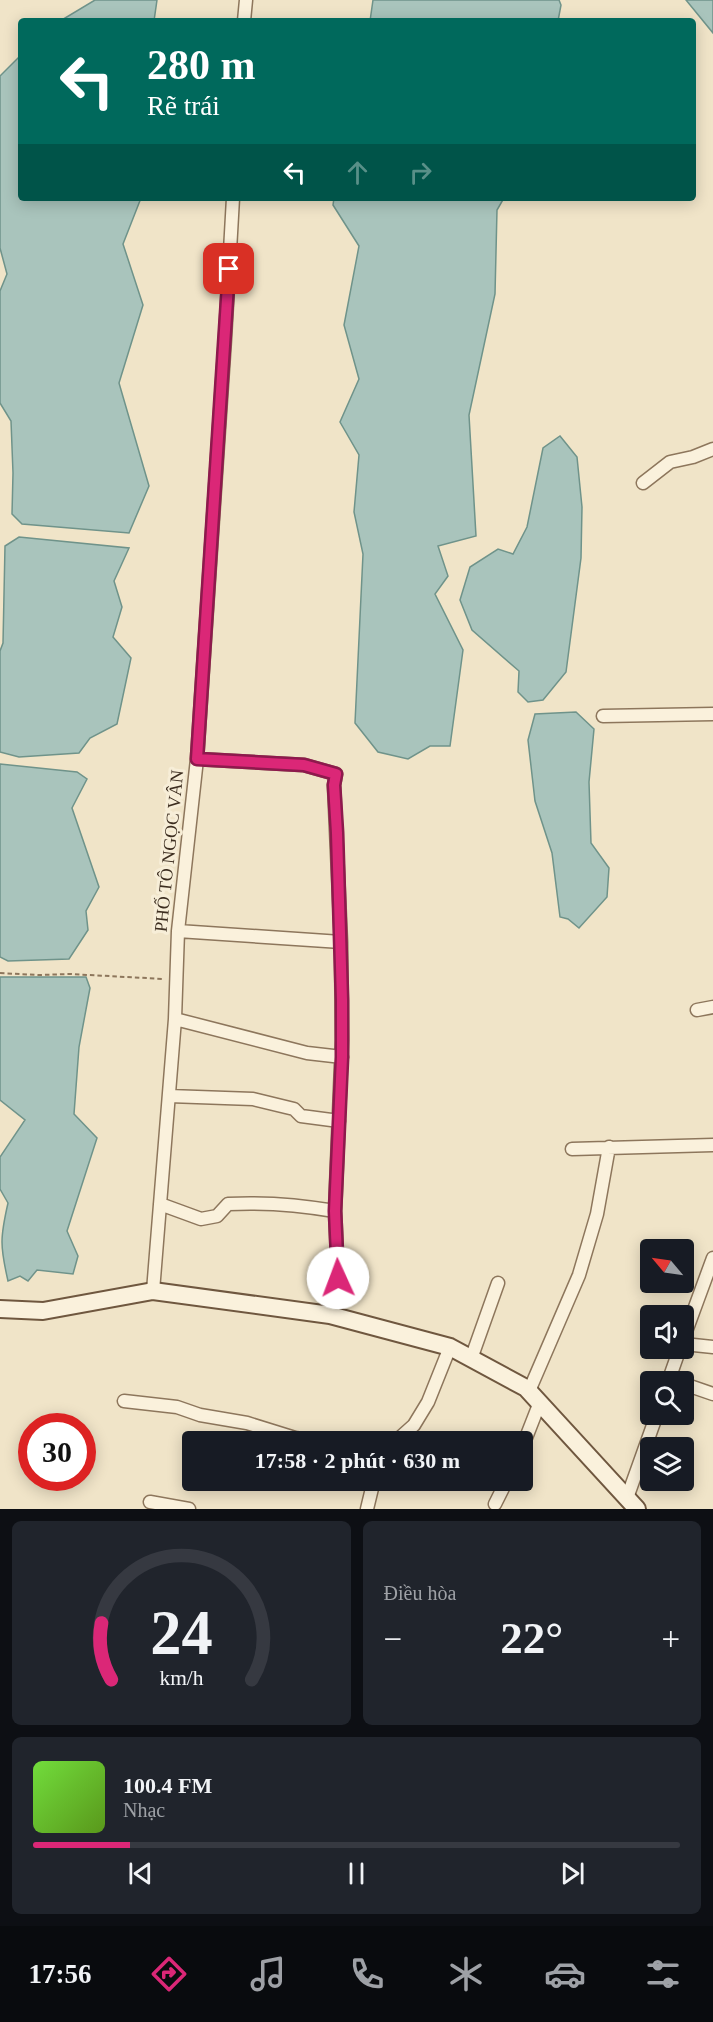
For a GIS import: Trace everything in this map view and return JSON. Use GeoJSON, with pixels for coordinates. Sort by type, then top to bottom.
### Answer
{"type":"FeatureCollection","features":[{"type":"Feature","properties":{"kind":"street"},"geometry":{"type":"LineString","coordinates":[[244,18],[246,0]]}},
{"type":"Feature","properties":{"kind":"street","name":"PHỐ TÔ NGỌC VÂN"},"geometry":{"type":"LineString","coordinates":[[153,1291],[175,1019],[178,931],[197,759],[232,201]]}},
{"type":"Feature","properties":{"kind":"street"},"geometry":{"type":"LineString","coordinates":[[643,483],[664,465],[693,458],[713,449]]}},
{"type":"Feature","properties":{"kind":"street"},"geometry":{"type":"LineString","coordinates":[[603,716],[713,714]]}},
{"type":"Feature","properties":{"kind":"street"},"geometry":{"type":"LineString","coordinates":[[197,759],[304,765],[336,774],[334,785],[341,942],[342,1057],[335,1211],[338,1278],[330,1315]]}},
{"type":"Feature","properties":{"kind":"street"},"geometry":{"type":"LineString","coordinates":[[178,931],[341,942]]}},
{"type":"Feature","properties":{"kind":"street"},"geometry":{"type":"LineString","coordinates":[[697,1010],[713,1007]]}},
{"type":"Feature","properties":{"kind":"street"},"geometry":{"type":"LineString","coordinates":[[175,1019],[307,1053],[342,1057]]}},
{"type":"Feature","properties":{"kind":"street"},"geometry":{"type":"LineString","coordinates":[[169,1096],[253,1099],[294,1109],[301,1116],[339,1121]]}},
{"type":"Feature","properties":{"kind":"street"},"geometry":{"type":"LineString","coordinates":[[572,1149],[713,1145]]}},
{"type":"Feature","properties":{"kind":"street"},"geometry":{"type":"LineString","coordinates":[[526,1431],[534,1397],[579,1275],[597,1214],[609,1147]]}},
{"type":"Feature","properties":{"kind":"street"},"geometry":{"type":"LineString","coordinates":[[160,1204],[201,1219],[217,1216],[228,1204],[244,1203],[335,1211]]}},
{"type":"Feature","properties":{"kind":"street"},"geometry":{"type":"LineString","coordinates":[[694,1310],[713,1258]]}},
{"type":"Feature","properties":{"kind":"street"},"geometry":{"type":"LineString","coordinates":[[471,1359],[498,1283]]}},
{"type":"Feature","properties":{"kind":"street"},"geometry":{"type":"LineString","coordinates":[[0,1309],[43,1311],[153,1291],[330,1315],[450,1347],[526,1388],[632,1503]]}},
{"type":"Feature","properties":{"kind":"street"},"geometry":{"type":"LineString","coordinates":[[698,1299],[713,1298]]}},
{"type":"Feature","properties":{"kind":"street"},"geometry":{"type":"LineString","coordinates":[[694,1345],[713,1347]]}},
{"type":"Feature","properties":{"kind":"street"},"geometry":{"type":"LineString","coordinates":[[407,1431],[414,1425],[428,1402],[450,1347]]}},
{"type":"Feature","properties":{"kind":"street"},"geometry":{"type":"LineString","coordinates":[[694,1387],[713,1394]]}},
{"type":"Feature","properties":{"kind":"street"},"geometry":{"type":"LineString","coordinates":[[124,1401],[177,1407],[200,1415],[247,1423],[273,1431]]}},
{"type":"Feature","properties":{"kind":"street"},"geometry":{"type":"LineString","coordinates":[[632,1503],[654,1425]]}},
{"type":"Feature","properties":{"kind":"street"},"geometry":{"type":"LineString","coordinates":[[367,1509],[371,1491]]}},
{"type":"Feature","properties":{"kind":"street"},"geometry":{"type":"LineString","coordinates":[[495,1504],[502,1491]]}},
{"type":"Feature","properties":{"kind":"street"},"geometry":{"type":"LineString","coordinates":[[150,1502],[189,1509]]}},
{"type":"Feature","properties":{"kind":"path"},"geometry":{"type":"LineString","coordinates":[[0,973],[176,980]]}},
{"type":"Feature","properties":{"kind":"water"},"geometry":{"type":"Polygon","coordinates":[[[95,0],[157,0],[154,18],[65,18],[95,0]]]}},
{"type":"Feature","properties":{"kind":"water"},"geometry":{"type":"Polygon","coordinates":[[[373,0],[559,0],[561,5],[559,18],[370,18],[373,0]]]}},
{"type":"Feature","properties":{"kind":"water"},"geometry":{"type":"Polygon","coordinates":[[[686,0],[713,0],[713,33],[686,0]]]}},
{"type":"Feature","properties":{"kind":"water"},"geometry":{"type":"Polygon","coordinates":[[[18,58],[18,201],[140,201],[123,244],[143,305],[119,383],[149,486],[129,533],[22,524],[12,514],[11,421],[0,403],[0,291],[7,274],[0,248],[0,76],[18,58]]]}},
{"type":"Feature","properties":{"kind":"water"},"geometry":{"type":"Polygon","coordinates":[[[334,201],[502,201],[497,210],[495,294],[469,415],[476,536],[438,546],[448,576],[435,594],[463,650],[450,746],[430,746],[408,759],[378,752],[355,723],[363,554],[354,512],[359,455],[340,422],[359,379],[344,325],[359,246],[333,205],[334,201]]]}},
{"type":"Feature","properties":{"kind":"water"},"geometry":{"type":"Polygon","coordinates":[[[560,436],[577,457],[582,507],[581,558],[566,672],[543,700],[528,702],[518,692],[519,671],[472,630],[460,600],[470,567],[498,549],[513,554],[527,527],[543,448],[560,436]]]}},
{"type":"Feature","properties":{"kind":"water"},"geometry":{"type":"Polygon","coordinates":[[[19,537],[129,548],[114,581],[122,607],[113,637],[131,658],[117,724],[90,738],[79,753],[19,757],[0,752],[0,651],[3,643],[5,546],[19,537]]]}},
{"type":"Feature","properties":{"kind":"water"},"geometry":{"type":"Polygon","coordinates":[[[576,712],[594,729],[589,782],[591,843],[609,868],[607,897],[579,928],[568,919],[560,917],[552,853],[535,801],[528,740],[535,714],[576,712]]]}},
{"type":"Feature","properties":{"kind":"water"},"geometry":{"type":"Polygon","coordinates":[[[0,764],[77,772],[87,779],[72,808],[99,887],[86,911],[88,930],[69,959],[8,961],[0,957],[0,764]]]}},
{"type":"Feature","properties":{"kind":"water"},"geometry":{"type":"Polygon","coordinates":[[[0,977],[86,977],[90,988],[79,1047],[74,1114],[97,1138],[67,1231],[78,1256],[73,1274],[37,1270],[28,1281],[20,1276],[8,1281],[2,1242],[8,1203],[0,1189],[0,1157],[25,1120],[0,1100],[0,977]]]}},
{"type":"Feature","properties":{"kind":"route"},"geometry":{"type":"LineString","coordinates":[[229,269],[197,759],[304,765],[336,774],[334,785],[341,942],[342,1040],[335,1211],[338,1278]]}}]}
